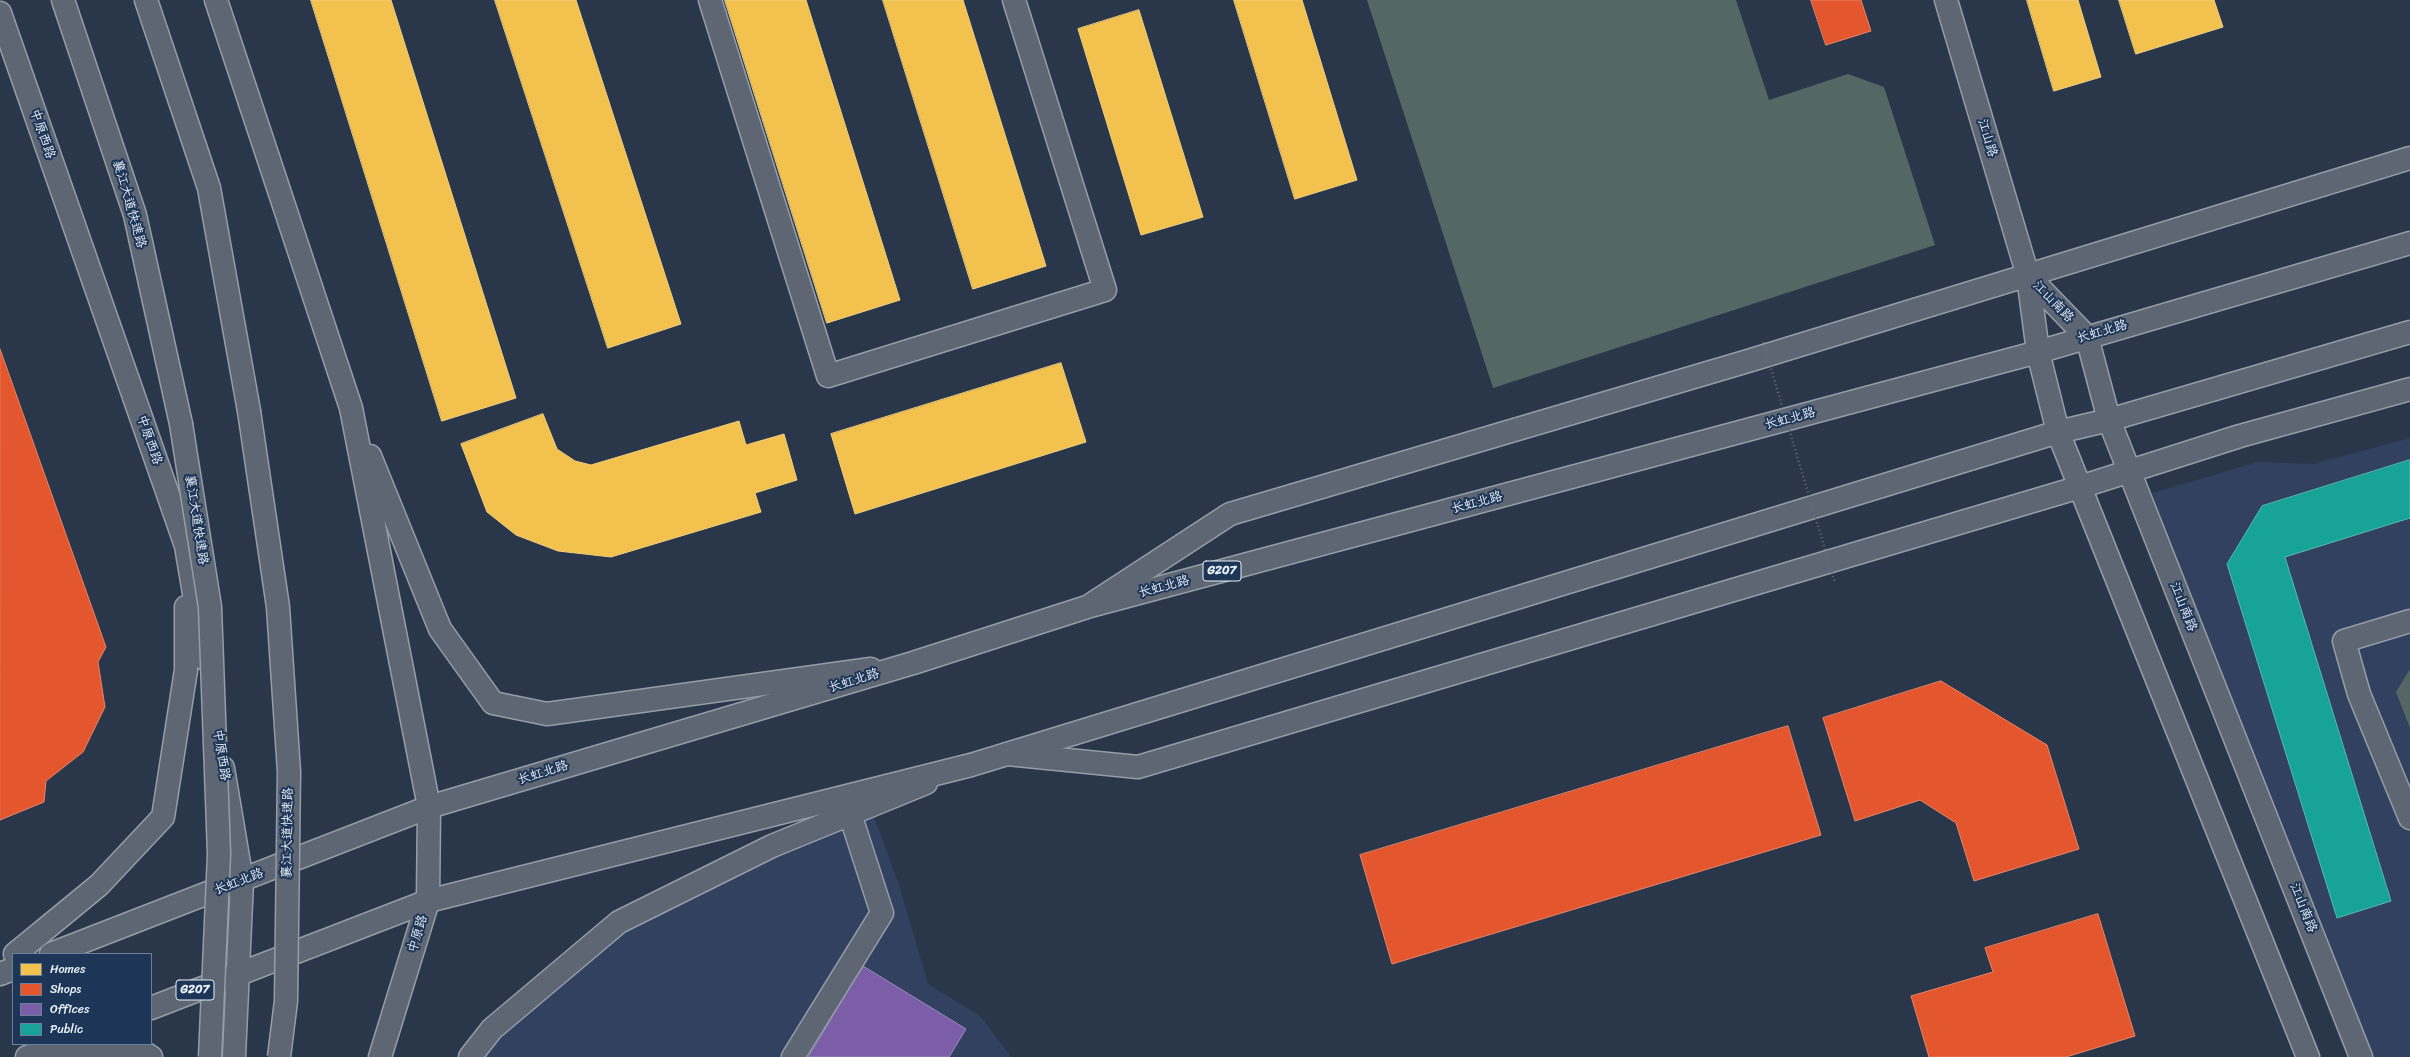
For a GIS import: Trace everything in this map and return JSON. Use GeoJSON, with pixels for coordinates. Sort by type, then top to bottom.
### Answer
{"type":"FeatureCollection","features":[{"type":"Feature","properties":{"kind":"main road","name":"襄江大道快速路"},"geometry":{"type":"LineString","coordinates":[[63,0],[135,215],[181,424],[210,607],[219,854],[210,1057]]}},
{"type":"Feature","properties":{"kind":"main road","name":"襄江大道快速路"},"geometry":{"type":"LineString","coordinates":[[146,0],[209,188],[249,411],[278,607],[289,772],[286,1001],[280,1057]]}},
{"type":"Feature","properties":{"kind":"main road"},"geometry":{"type":"LineString","coordinates":[[216,0],[351,408],[440,629],[492,703],[547,714],[913,663]]}},
{"type":"Feature","properties":{"kind":"main road"},"geometry":{"type":"LineString","coordinates":[[710,0],[828,376],[1105,290],[1014,0]]}},
{"type":"Feature","properties":{"kind":"main road","name":"江山路"},"geometry":{"type":"LineString","coordinates":[[1946,0],[2028,276]]}},
{"type":"Feature","properties":{"kind":"main road","name":"中原西路"},"geometry":{"type":"LineString","coordinates":[[0,13],[186,546],[242,881]]}},
{"type":"Feature","properties":{"kind":"main road"},"geometry":{"type":"LineString","coordinates":[[1087,607],[1230,514],[2028,276],[2410,158]]}},
{"type":"Feature","properties":{"kind":"main road","name":"长虹北路"},"geometry":{"type":"LineString","coordinates":[[54,953],[429,807],[913,663],[1087,607],[2038,352],[2410,243]]}},
{"type":"Feature","properties":{"kind":"main road","name":"江山南路"},"geometry":{"type":"LineString","coordinates":[[2028,276],[2087,337],[2109,420],[2362,1057]]}},
{"type":"Feature","properties":{"kind":"main road","name":"江山南路"},"geometry":{"type":"LineString","coordinates":[[2028,276],[2038,352],[2058,432],[2308,1057]]}},
{"type":"Feature","properties":{"kind":"main road","name":"G207"},"geometry":{"type":"LineString","coordinates":[[152,1008],[238,973],[428,901],[971,765],[2058,432],[2109,420],[2410,332]]}},
{"type":"Feature","properties":{"kind":"main road"},"geometry":{"type":"LineString","coordinates":[[1007,754],[1138,767],[2130,472],[2240,436],[2410,389]]}},
{"type":"Feature","properties":{"kind":"main road"},"geometry":{"type":"LineString","coordinates":[[351,408],[429,807]]}},
{"type":"Feature","properties":{"kind":"main road"},"geometry":{"type":"LineString","coordinates":[[16,953],[99,885],[162,817],[186,670],[186,546]]}},
{"type":"Feature","properties":{"kind":"main road"},"geometry":{"type":"LineString","coordinates":[[2410,621],[2344,640],[2359,694],[2410,818]]}},
{"type":"Feature","properties":{"kind":"main road"},"geometry":{"type":"LineString","coordinates":[[470,1057],[492,1029],[619,922],[772,846],[971,765]]}},
{"type":"Feature","properties":{"kind":"main road","name":"中原路"},"geometry":{"type":"LineString","coordinates":[[380,1057],[428,901],[429,807]]}},
{"type":"Feature","properties":{"kind":"main road"},"geometry":{"type":"LineString","coordinates":[[793,1057],[882,913],[850,814]]}},
{"type":"Feature","properties":{"kind":"main road"},"geometry":{"type":"LineString","coordinates":[[234,1057],[242,881]]}},
{"type":"Feature","properties":{"kind":"main road"},"geometry":{"type":"LineString","coordinates":[[0,966],[12,957]]}},
{"type":"Feature","properties":{"kind":"main road"},"geometry":{"type":"LineString","coordinates":[[0,974],[12,969]]}},
{"type":"Feature","properties":{"kind":"main road"},"geometry":{"type":"LineString","coordinates":[[32,1055],[57,1045]]}},
{"type":"Feature","properties":{"kind":"main road"},"geometry":{"type":"LineString","coordinates":[[32,1055],[137,1048],[151,1057]]}},
{"type":"Feature","properties":{"kind":"path"},"geometry":{"type":"LineString","coordinates":[[1763,342],[1835,583]]}},
{"type":"Feature","properties":{"kind":"shaded area"},"geometry":{"type":"Polygon","coordinates":[[[1367,0],[1736,0],[1769,100],[1848,74],[1884,87],[1935,245],[1493,388],[1367,0]]]}},
{"type":"Feature","properties":{"kind":"shaded area"},"geometry":{"type":"Polygon","coordinates":[[[2410,438],[2410,1057],[2367,1057],[2146,495],[2258,462],[2314,464],[2410,438]]]}},
{"type":"Feature","properties":{"kind":"shaded area"},"geometry":{"type":"Polygon","coordinates":[[[2410,669],[2410,728],[2396,692],[2410,669]]]}},
{"type":"Feature","properties":{"kind":"shaded area"},"geometry":{"type":"Polygon","coordinates":[[[870,806],[898,882],[928,984],[980,1016],[1011,1057],[470,1057],[619,922],[870,806]]]}},
{"type":"Feature","properties":{"kind":"building: Homes"},"geometry":{"type":"Polygon","coordinates":[[[311,0],[391,0],[516,398],[442,421],[311,0]]]}},
{"type":"Feature","properties":{"kind":"building: Homes"},"geometry":{"type":"Polygon","coordinates":[[[495,0],[576,0],[681,324],[608,348],[495,0]]]}},
{"type":"Feature","properties":{"kind":"building: Homes"},"geometry":{"type":"Polygon","coordinates":[[[725,0],[806,0],[900,300],[827,323],[725,0]]]}},
{"type":"Feature","properties":{"kind":"building: Homes"},"geometry":{"type":"Polygon","coordinates":[[[883,0],[963,0],[1046,266],[973,289],[883,0]]]}},
{"type":"Feature","properties":{"kind":"building: Homes"},"geometry":{"type":"Polygon","coordinates":[[[1234,0],[1302,0],[1357,180],[1295,199],[1234,0]]]}},
{"type":"Feature","properties":{"kind":"building: Homes"},"geometry":{"type":"Polygon","coordinates":[[[2027,0],[2078,0],[2101,77],[2054,91],[2027,0]]]}},
{"type":"Feature","properties":{"kind":"building: Homes"},"geometry":{"type":"Polygon","coordinates":[[[2119,0],[2214,0],[2223,27],[2136,54],[2119,0]]]}},
{"type":"Feature","properties":{"kind":"building: Homes"},"geometry":{"type":"Polygon","coordinates":[[[1139,10],[1203,217],[1141,235],[1078,29],[1139,10]]]}},
{"type":"Feature","properties":{"kind":"building: Homes"},"geometry":{"type":"Polygon","coordinates":[[[1061,363],[1086,442],[855,514],[831,434],[1061,363]]]}},
{"type":"Feature","properties":{"kind":"building: Homes"},"geometry":{"type":"Polygon","coordinates":[[[543,414],[557,449],[575,461],[591,465],[739,421],[746,445],[784,434],[797,480],[755,493],[761,512],[611,557],[558,551],[516,535],[487,512],[461,444],[543,414]]]}},
{"type":"Feature","properties":{"kind":"building: Shops"},"geometry":{"type":"Polygon","coordinates":[[[1811,0],[1861,0],[1871,31],[1826,45],[1811,0]]]}},
{"type":"Feature","properties":{"kind":"building: Shops"},"geometry":{"type":"Polygon","coordinates":[[[0,349],[106,647],[98,662],[105,707],[83,752],[46,781],[44,802],[0,820],[0,349]]]}},
{"type":"Feature","properties":{"kind":"building: Shops"},"geometry":{"type":"Polygon","coordinates":[[[1941,681],[2047,745],[2079,849],[1974,881],[1956,823],[1920,800],[1855,821],[1823,718],[1941,681]]]}},
{"type":"Feature","properties":{"kind":"building: Shops"},"geometry":{"type":"Polygon","coordinates":[[[1788,726],[1821,835],[1392,964],[1360,855],[1788,726]]]}},
{"type":"Feature","properties":{"kind":"building: Shops"},"geometry":{"type":"Polygon","coordinates":[[[2098,914],[2135,1036],[2066,1057],[1929,1057],[1911,996],[1993,972],[1985,948],[2098,914]]]}},
{"type":"Feature","properties":{"kind":"building: Offices"},"geometry":{"type":"Polygon","coordinates":[[[863,966],[966,1029],[949,1057],[809,1057],[863,966]]]}},
{"type":"Feature","properties":{"kind":"building: Public"},"geometry":{"type":"Polygon","coordinates":[[[2410,460],[2410,518],[2285,557],[2391,901],[2337,918],[2227,564],[2262,506],[2410,460]]]}}]}
